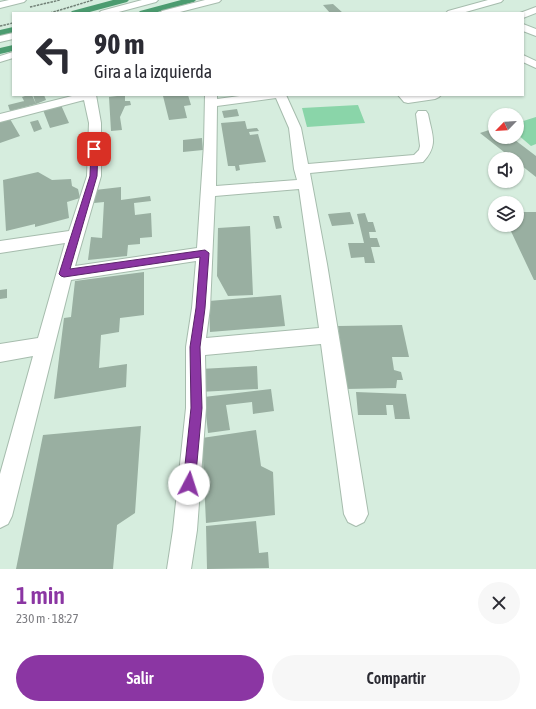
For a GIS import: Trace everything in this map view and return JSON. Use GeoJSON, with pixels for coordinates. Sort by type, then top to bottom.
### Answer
{"type":"FeatureCollection","features":[{"type":"Feature","properties":{"kind":"street"},"geometry":{"type":"LineString","coordinates":[[0,5],[21,0]]}},
{"type":"Feature","properties":{"kind":"street"},"geometry":{"type":"LineString","coordinates":[[108,12],[153,0]]}},
{"type":"Feature","properties":{"kind":"street"},"geometry":{"type":"LineString","coordinates":[[169,12],[216,0]]}},
{"type":"Feature","properties":{"kind":"street"},"geometry":{"type":"LineString","coordinates":[[455,12],[498,0]]}},
{"type":"Feature","properties":{"kind":"street"},"geometry":{"type":"LineString","coordinates":[[524,15],[536,10]]}},
{"type":"Feature","properties":{"kind":"street"},"geometry":{"type":"LineString","coordinates":[[524,27],[536,33]]}},
{"type":"Feature","properties":{"kind":"street"},"geometry":{"type":"LineString","coordinates":[[0,39],[12,36]]}},
{"type":"Feature","properties":{"kind":"street"},"geometry":{"type":"LineString","coordinates":[[0,59],[12,55]]}},
{"type":"Feature","properties":{"kind":"street"},"geometry":{"type":"LineString","coordinates":[[524,59],[536,65]]}},
{"type":"Feature","properties":{"kind":"street"},"geometry":{"type":"LineString","coordinates":[[0,118],[85,96]]}},
{"type":"Feature","properties":{"kind":"street"},"geometry":{"type":"LineString","coordinates":[[0,516],[64,274],[94,176],[95,123],[89,96]]}},
{"type":"Feature","properties":{"kind":"street"},"geometry":{"type":"LineString","coordinates":[[179,569],[185,530],[196,408],[195,347],[201,308],[205,253],[211,99],[259,96]]}},
{"type":"Feature","properties":{"kind":"street"},"geometry":{"type":"LineString","coordinates":[[280,96],[295,128],[318,264],[356,514]]}},
{"type":"Feature","properties":{"kind":"street"},"geometry":{"type":"LineString","coordinates":[[405,96],[408,98],[426,96]]}},
{"type":"Feature","properties":{"kind":"street"},"geometry":{"type":"LineString","coordinates":[[208,192],[418,158],[425,152],[427,146],[422,114]]}},
{"type":"Feature","properties":{"kind":"street"},"geometry":{"type":"LineString","coordinates":[[0,247],[75,236]]}},
{"type":"Feature","properties":{"kind":"street"},"geometry":{"type":"LineString","coordinates":[[64,274],[205,253]]}},
{"type":"Feature","properties":{"kind":"street"},"geometry":{"type":"LineString","coordinates":[[195,347],[329,334]]}},
{"type":"Feature","properties":{"kind":"street"},"geometry":{"type":"LineString","coordinates":[[0,353],[45,345]]}},
{"type":"Feature","properties":{"kind":"path"},"geometry":{"type":"LineString","coordinates":[[54,12],[93,0]]}},
{"type":"Feature","properties":{"kind":"path"},"geometry":{"type":"LineString","coordinates":[[0,26],[12,23]]}},
{"type":"Feature","properties":{"kind":"green space"},"geometry":{"type":"Polygon","coordinates":[[[358,105],[365,123],[307,127],[302,108],[358,105]]]}},
{"type":"Feature","properties":{"kind":"green space"},"geometry":{"type":"Polygon","coordinates":[[[536,117],[536,144],[531,146],[524,140],[524,121],[536,117]]]}},
{"type":"Feature","properties":{"kind":"building"},"geometry":{"type":"Polygon","coordinates":[[[333,4],[342,12],[329,12],[323,5],[333,4]]]}},
{"type":"Feature","properties":{"kind":"building"},"geometry":{"type":"Polygon","coordinates":[[[25,96],[32,96],[36,104],[10,111],[8,105],[24,101],[22,97],[25,96]]]}},
{"type":"Feature","properties":{"kind":"building"},"geometry":{"type":"Polygon","coordinates":[[[33,96],[44,96],[46,100],[36,104],[33,96]]]}},
{"type":"Feature","properties":{"kind":"building"},"geometry":{"type":"Polygon","coordinates":[[[125,96],[125,101],[130,101],[131,105],[125,106],[120,117],[122,130],[111,131],[109,97],[125,96]]]}},
{"type":"Feature","properties":{"kind":"building"},"geometry":{"type":"Polygon","coordinates":[[[163,96],[188,96],[191,105],[184,106],[187,118],[169,120],[163,96]]]}},
{"type":"Feature","properties":{"kind":"building"},"geometry":{"type":"Polygon","coordinates":[[[61,105],[69,123],[50,128],[43,110],[61,105]]]}},
{"type":"Feature","properties":{"kind":"building"},"geometry":{"type":"Polygon","coordinates":[[[237,109],[239,116],[224,118],[222,111],[237,109]]]}},
{"type":"Feature","properties":{"kind":"building"},"geometry":{"type":"Polygon","coordinates":[[[10,119],[20,136],[0,143],[0,122],[10,119]]]}},
{"type":"Feature","properties":{"kind":"building"},"geometry":{"type":"Polygon","coordinates":[[[38,120],[42,129],[34,132],[30,122],[38,120]]]}},
{"type":"Feature","properties":{"kind":"building"},"geometry":{"type":"Polygon","coordinates":[[[245,121],[247,129],[257,128],[259,131],[249,132],[250,135],[258,134],[266,162],[239,165],[240,170],[236,171],[235,166],[228,166],[221,123],[245,121]]]}},
{"type":"Feature","properties":{"kind":"building"},"geometry":{"type":"Polygon","coordinates":[[[488,130],[488,139],[480,133],[488,130]]]}},
{"type":"Feature","properties":{"kind":"building"},"geometry":{"type":"Polygon","coordinates":[[[202,138],[203,150],[183,152],[183,140],[202,138]]]}},
{"type":"Feature","properties":{"kind":"building"},"geometry":{"type":"Polygon","coordinates":[[[494,144],[520,144],[536,156],[536,177],[524,168],[524,152],[504,152],[494,144]]]}},
{"type":"Feature","properties":{"kind":"building"},"geometry":{"type":"Polygon","coordinates":[[[38,172],[52,180],[71,179],[72,186],[78,189],[80,198],[67,202],[69,218],[35,227],[35,224],[6,231],[3,180],[38,172]]]}},
{"type":"Feature","properties":{"kind":"building"},"geometry":{"type":"Polygon","coordinates":[[[121,187],[121,200],[150,196],[151,201],[134,203],[135,215],[151,213],[152,237],[140,238],[140,244],[128,245],[127,256],[88,260],[91,237],[102,238],[104,202],[94,203],[95,190],[121,187]]]}},
{"type":"Feature","properties":{"kind":"building"},"geometry":{"type":"Polygon","coordinates":[[[350,212],[354,224],[332,226],[328,214],[350,212]]]}},
{"type":"Feature","properties":{"kind":"building"},"geometry":{"type":"Polygon","coordinates":[[[524,212],[536,212],[536,280],[534,280],[511,232],[524,232],[524,212]]]}},
{"type":"Feature","properties":{"kind":"building"},"geometry":{"type":"Polygon","coordinates":[[[365,213],[368,222],[373,222],[376,232],[369,232],[370,238],[377,238],[380,247],[371,247],[375,263],[365,263],[364,257],[351,258],[348,243],[364,243],[357,214],[365,213]]]}},
{"type":"Feature","properties":{"kind":"building"},"geometry":{"type":"Polygon","coordinates":[[[273,216],[279,216],[282,228],[276,229],[273,216]]]}},
{"type":"Feature","properties":{"kind":"building"},"geometry":{"type":"Polygon","coordinates":[[[250,226],[253,295],[228,296],[217,276],[218,228],[250,226]]]}},
{"type":"Feature","properties":{"kind":"building"},"geometry":{"type":"Polygon","coordinates":[[[144,272],[144,315],[120,318],[119,332],[101,335],[99,368],[127,364],[126,387],[54,399],[64,318],[71,317],[75,281],[144,272]]]}},
{"type":"Feature","properties":{"kind":"building"},"geometry":{"type":"Polygon","coordinates":[[[7,289],[7,298],[0,299],[0,290],[7,289]]]}},
{"type":"Feature","properties":{"kind":"building"},"geometry":{"type":"Polygon","coordinates":[[[281,295],[285,326],[210,332],[209,301],[281,295]]]}},
{"type":"Feature","properties":{"kind":"building"},"geometry":{"type":"Polygon","coordinates":[[[402,325],[409,357],[392,357],[394,370],[401,372],[403,380],[397,380],[396,388],[346,389],[338,326],[402,325]]]}},
{"type":"Feature","properties":{"kind":"building"},"geometry":{"type":"Polygon","coordinates":[[[257,366],[258,389],[199,392],[200,369],[257,366]]]}},
{"type":"Feature","properties":{"kind":"building"},"geometry":{"type":"Polygon","coordinates":[[[271,389],[274,411],[253,414],[252,402],[226,405],[230,430],[208,433],[204,397],[271,389]]]}},
{"type":"Feature","properties":{"kind":"building"},"geometry":{"type":"Polygon","coordinates":[[[356,392],[406,394],[410,419],[395,419],[393,405],[386,405],[387,415],[358,415],[356,392]]]}},
{"type":"Feature","properties":{"kind":"building"},"geometry":{"type":"Polygon","coordinates":[[[141,426],[135,513],[117,525],[113,569],[16,569],[43,435],[141,426]]]}},
{"type":"Feature","properties":{"kind":"building"},"geometry":{"type":"Polygon","coordinates":[[[256,430],[261,466],[273,472],[275,515],[206,523],[202,438],[256,430]]]}},
{"type":"Feature","properties":{"kind":"building"},"geometry":{"type":"Polygon","coordinates":[[[256,521],[259,553],[268,552],[269,568],[207,569],[206,526],[256,521]]]}},
{"type":"Feature","properties":{"kind":"waterway"},"geometry":{"type":"LineString","coordinates":[[79,12],[124,0]]}},
{"type":"Feature","properties":{"kind":"waterway"},"geometry":{"type":"LineString","coordinates":[[147,12],[191,0]]}},
{"type":"Feature","properties":{"kind":"waterway"},"geometry":{"type":"LineString","coordinates":[[0,33],[12,30]]}},
{"type":"Feature","properties":{"kind":"waterway"},"geometry":{"type":"LineString","coordinates":[[0,51],[12,48]]}},
{"type":"Feature","properties":{"kind":"route"},"geometry":{"type":"LineString","coordinates":[[94,149],[94,176],[64,274],[205,253],[201,308],[195,347],[196,408],[189,484]]}}]}
